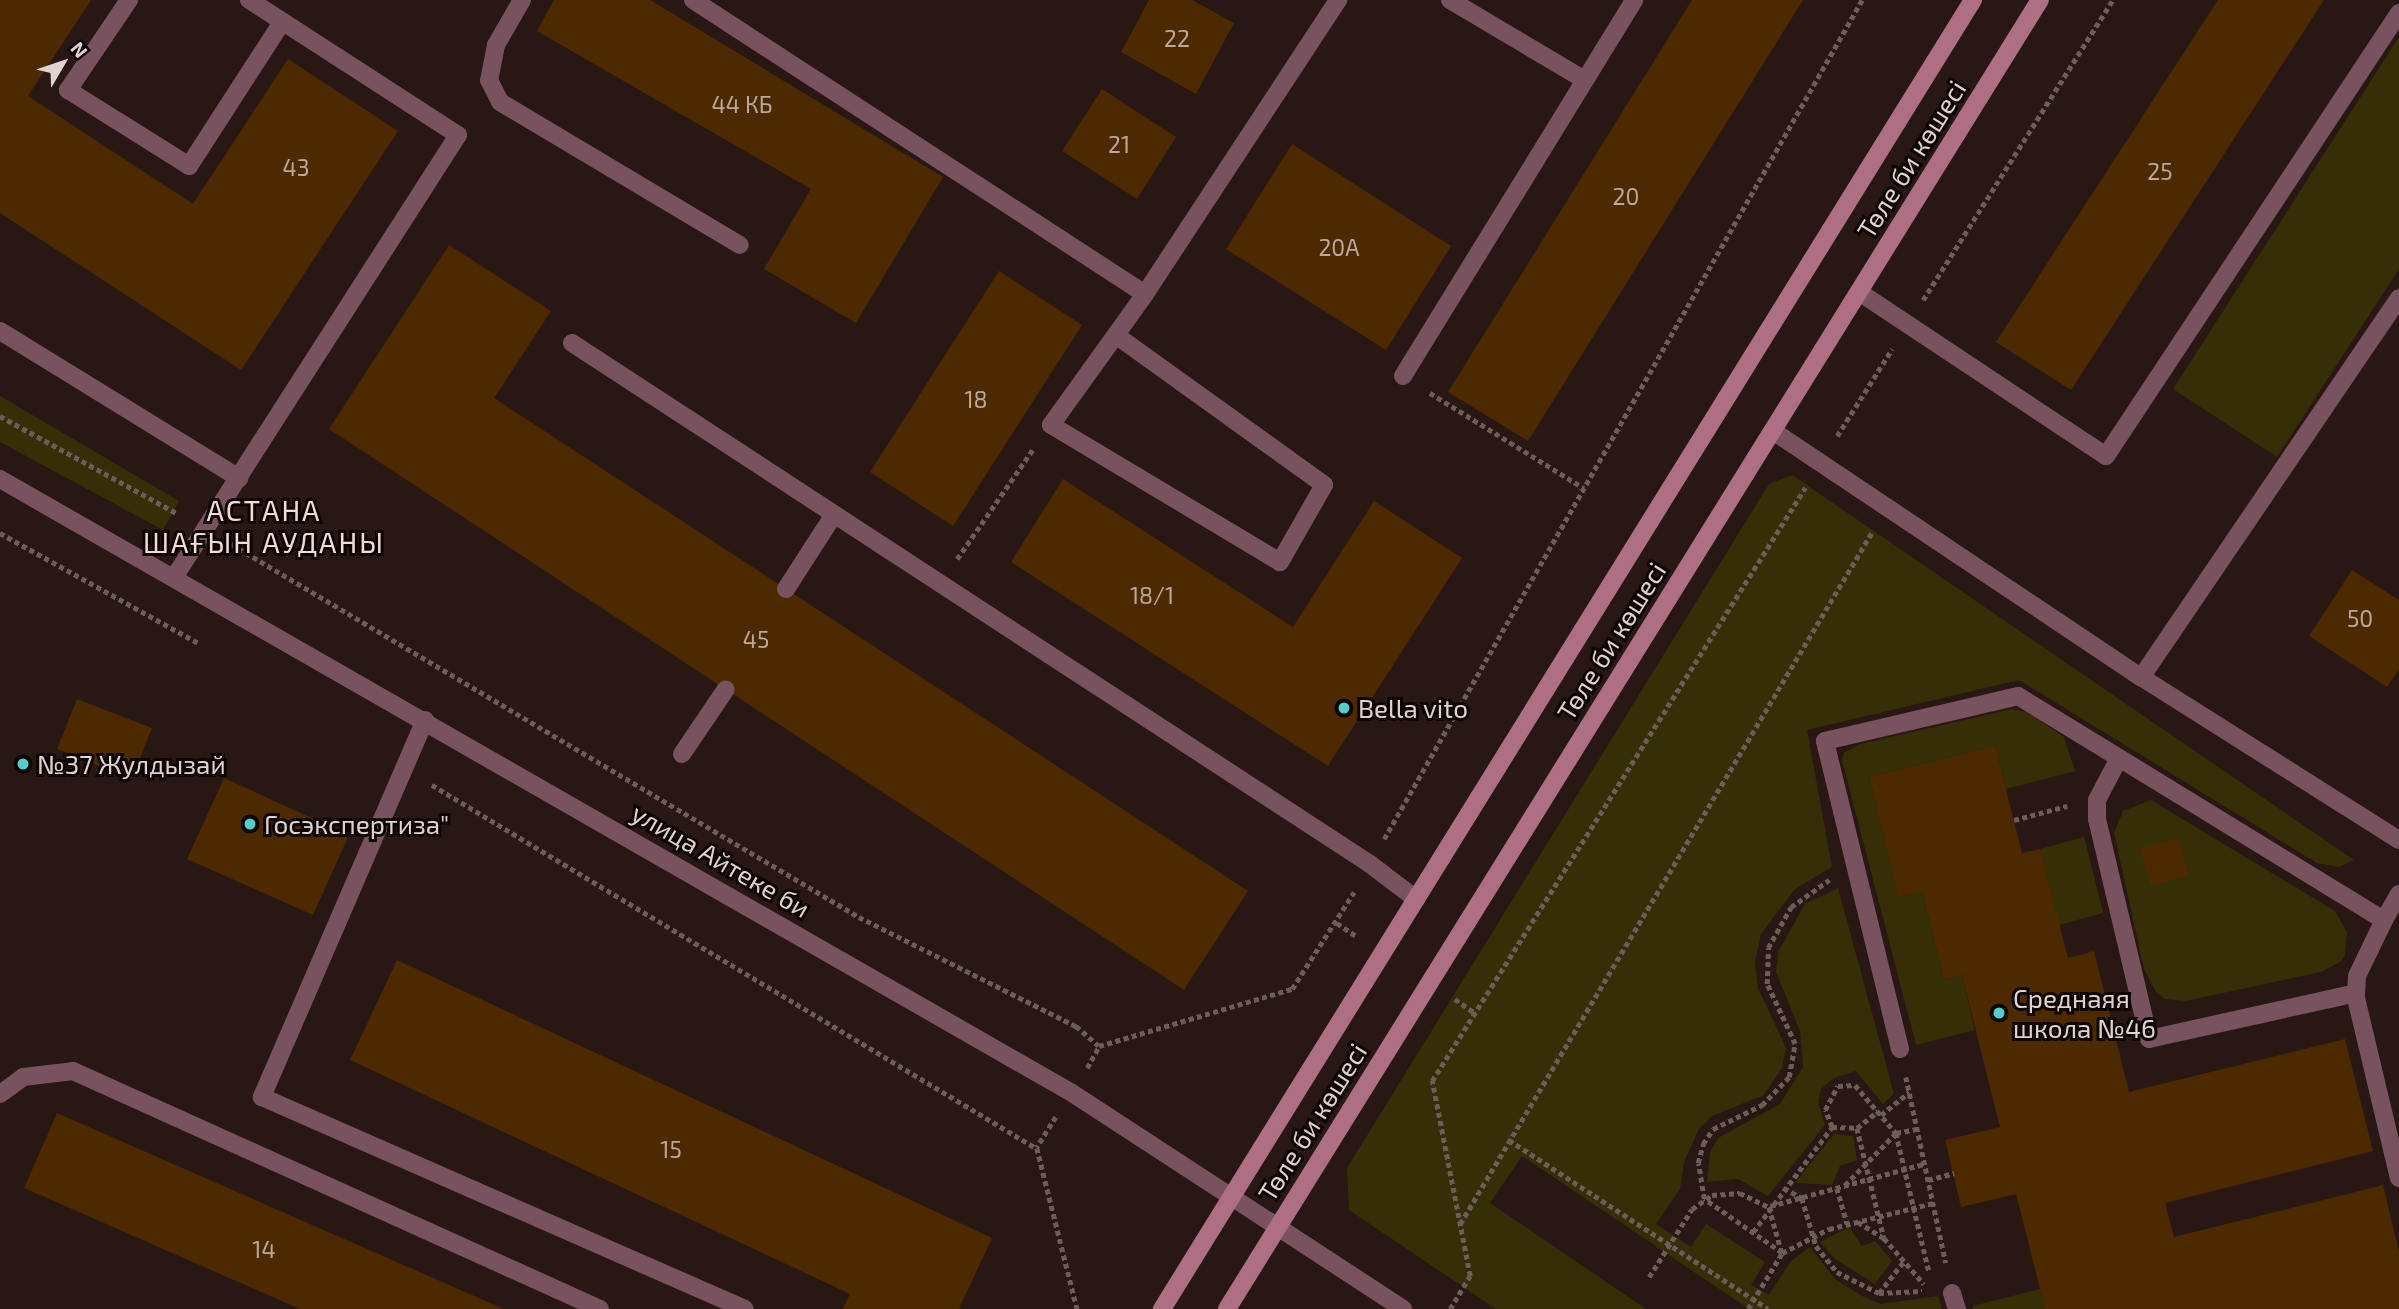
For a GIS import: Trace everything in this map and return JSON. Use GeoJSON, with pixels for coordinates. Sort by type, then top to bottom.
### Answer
{"type":"FeatureCollection","features":[{"type":"Feature","properties":{"kind":"main road","name":"Төле би көшесі"},"geometry":{"type":"LineString","coordinates":[[1162,1309],[1973,0]]}},
{"type":"Feature","properties":{"kind":"main road","name":"Төле би көшесі"},"geometry":{"type":"LineString","coordinates":[[1227,1309],[2040,0]]}},
{"type":"Feature","properties":{"kind":"street"},"geometry":{"type":"LineString","coordinates":[[130,0],[68,90],[190,166],[282,22]]}},
{"type":"Feature","properties":{"kind":"street"},"geometry":{"type":"LineString","coordinates":[[175,576],[458,135],[249,0]]}},
{"type":"Feature","properties":{"kind":"street"},"geometry":{"type":"LineString","coordinates":[[522,0],[496,45],[489,80],[500,102],[740,245]]}},
{"type":"Feature","properties":{"kind":"street"},"geometry":{"type":"LineString","coordinates":[[693,0],[1145,294]]}},
{"type":"Feature","properties":{"kind":"street"},"geometry":{"type":"LineString","coordinates":[[1117,336],[1324,485],[1280,562],[1051,425],[1117,336],[1338,0]]}},
{"type":"Feature","properties":{"kind":"street"},"geometry":{"type":"LineString","coordinates":[[1450,0],[1583,79]]}},
{"type":"Feature","properties":{"kind":"street"},"geometry":{"type":"LineString","coordinates":[[1404,376],[1583,79],[1634,0]]}},
{"type":"Feature","properties":{"kind":"street"},"geometry":{"type":"LineString","coordinates":[[1859,292],[2105,456],[2399,13]]}},
{"type":"Feature","properties":{"kind":"street"},"geometry":{"type":"LineString","coordinates":[[2141,677],[2399,298]]}},
{"type":"Feature","properties":{"kind":"street"},"geometry":{"type":"LineString","coordinates":[[0,331],[239,478]]}},
{"type":"Feature","properties":{"kind":"street"},"geometry":{"type":"LineString","coordinates":[[572,343],[833,516],[1370,864],[1416,899]]}},
{"type":"Feature","properties":{"kind":"street"},"geometry":{"type":"LineString","coordinates":[[1773,431],[2141,677],[2399,840]]}},
{"type":"Feature","properties":{"kind":"street","name":"улица Айтеке би"},"geometry":{"type":"LineString","coordinates":[[0,479],[175,576],[1072,1093],[1403,1309]]}},
{"type":"Feature","properties":{"kind":"street"},"geometry":{"type":"LineString","coordinates":[[786,589],[833,516]]}},
{"type":"Feature","properties":{"kind":"street"},"geometry":{"type":"LineString","coordinates":[[682,754],[726,689]]}},
{"type":"Feature","properties":{"kind":"street"},"geometry":{"type":"LineString","coordinates":[[1900,1049],[1825,741],[2018,696],[2384,920]]}},
{"type":"Feature","properties":{"kind":"street"},"geometry":{"type":"LineString","coordinates":[[425,720],[262,1097],[745,1309]]}},
{"type":"Feature","properties":{"kind":"street"},"geometry":{"type":"LineString","coordinates":[[2119,758],[2098,798],[2096,819],[2149,1039],[2356,993]]}},
{"type":"Feature","properties":{"kind":"street"},"geometry":{"type":"LineString","coordinates":[[2399,894],[2360,966],[2356,993],[2399,1178]]}},
{"type":"Feature","properties":{"kind":"street"},"geometry":{"type":"LineString","coordinates":[[0,1094],[23,1077],[73,1071],[600,1309]]}},
{"type":"Feature","properties":{"kind":"path"},"geometry":{"type":"LineString","coordinates":[[1037,1148],[1099,1046],[1292,989],[1370,864],[1862,0]]}},
{"type":"Feature","properties":{"kind":"path"},"geometry":{"type":"LineString","coordinates":[[1450,1309],[1470,1276],[1432,1081],[2113,0]]}},
{"type":"Feature","properties":{"kind":"path"},"geometry":{"type":"LineString","coordinates":[[1404,376],[1584,488]]}},
{"type":"Feature","properties":{"kind":"path"},"geometry":{"type":"LineString","coordinates":[[0,416],[205,529],[859,917],[1076,1026],[1099,1046]]}},
{"type":"Feature","properties":{"kind":"path"},"geometry":{"type":"LineString","coordinates":[[939,585],[1051,425]]}},
{"type":"Feature","properties":{"kind":"path"},"geometry":{"type":"LineString","coordinates":[[1460,1223],[1887,507]]}},
{"type":"Feature","properties":{"kind":"path"},"geometry":{"type":"LineString","coordinates":[[0,533],[200,644]]}},
{"type":"Feature","properties":{"kind":"path"},"geometry":{"type":"LineString","coordinates":[[404,768],[1037,1148],[1077,1309]]}},
{"type":"Feature","properties":{"kind":"path"},"geometry":{"type":"LineString","coordinates":[[2014,820],[2098,798]]}},
{"type":"Feature","properties":{"kind":"path"},"geometry":{"type":"LineString","coordinates":[[1783,1253],[1703,1199],[1698,1184],[1703,1144],[1725,1121],[1774,1095],[1795,1061],[1795,1044],[1767,984],[1765,967],[1776,929],[1805,893],[1835,877],[1857,873]]}},
{"type":"Feature","properties":{"kind":"path"},"geometry":{"type":"LineString","coordinates":[[1900,1049],[1954,1301]]}},
{"type":"Feature","properties":{"kind":"path"},"geometry":{"type":"LineString","coordinates":[[1784,1188],[1802,1198],[1813,1237],[1828,1264],[1879,1293],[1933,1288],[1896,1133],[1880,1113],[1847,1082],[1827,1100],[1825,1110],[1832,1127]]}},
{"type":"Feature","properties":{"kind":"path"},"geometry":{"type":"LineString","coordinates":[[1832,1127],[1857,1128],[1909,1092]]}},
{"type":"Feature","properties":{"kind":"path"},"geometry":{"type":"LineString","coordinates":[[1753,1232],[1769,1206],[1832,1127]]}},
{"type":"Feature","properties":{"kind":"path"},"geometry":{"type":"LineString","coordinates":[[1857,1128],[1884,1238]]}},
{"type":"Feature","properties":{"kind":"path"},"geometry":{"type":"LineString","coordinates":[[1844,1186],[1896,1133],[1917,1129]]}},
{"type":"Feature","properties":{"kind":"path"},"geometry":{"type":"LineString","coordinates":[[1509,1140],[1768,1309]]}},
{"type":"Feature","properties":{"kind":"path"},"geometry":{"type":"LineString","coordinates":[[1649,1277],[1669,1244],[1703,1199],[1733,1192],[1769,1206],[1924,1164]]}},
{"type":"Feature","properties":{"kind":"path"},"geometry":{"type":"LineString","coordinates":[[1928,1180],[1954,1173]]}},
{"type":"Feature","properties":{"kind":"path"},"geometry":{"type":"LineString","coordinates":[[1837,1188],[1847,1224]]}},
{"type":"Feature","properties":{"kind":"path"},"geometry":{"type":"LineString","coordinates":[[1748,1309],[1783,1253],[1813,1237],[1847,1224],[1933,1203]]}},
{"type":"Feature","properties":{"kind":"path"},"geometry":{"type":"LineString","coordinates":[[1769,1206],[1783,1253]]}},
{"type":"Feature","properties":{"kind":"path"},"geometry":{"type":"LineString","coordinates":[[1858,1222],[1884,1238],[1928,1289]]}},
{"type":"Feature","properties":{"kind":"path"},"geometry":{"type":"LineString","coordinates":[[1879,1293],[1904,1261]]}},
{"type":"Feature","properties":{"kind":"shaded area"},"geometry":{"type":"Polygon","coordinates":[[[2399,37],[2399,269],[2277,457],[2173,389],[2399,37]]]}},
{"type":"Feature","properties":{"kind":"shaded area"},"geometry":{"type":"Polygon","coordinates":[[[0,396],[179,501],[163,530],[0,442],[0,396]]]}},
{"type":"Feature","properties":{"kind":"shaded area"},"geometry":{"type":"Polygon","coordinates":[[[1792,475],[2354,860],[2339,867],[2317,863],[2019,680],[1807,730],[1832,867],[1795,889],[1761,934],[1755,962],[1758,988],[1786,1048],[1782,1068],[1764,1095],[1712,1116],[1699,1129],[1684,1162],[1680,1189],[1656,1224],[1691,1247],[1706,1224],[1765,1262],[1751,1285],[1769,1295],[1791,1261],[1810,1247],[1835,1279],[1862,1296],[1881,1304],[1938,1296],[1942,1309],[1749,1309],[1522,1156],[1490,1203],[1646,1309],[1496,1309],[1349,1210],[1347,1168],[1769,484],[1792,475]]]}},
{"type":"Feature","properties":{"kind":"shaded area"},"geometry":{"type":"Polygon","coordinates":[[[2012,709],[2027,712],[2064,737],[2075,771],[2006,789],[1995,746],[1869,777],[1899,896],[1922,891],[1944,979],[1962,975],[1975,1030],[1916,1045],[1842,760],[1844,753],[1860,744],[2012,709]]]}},
{"type":"Feature","properties":{"kind":"shaded area"},"geometry":{"type":"Polygon","coordinates":[[[2151,800],[2335,911],[2347,932],[2345,955],[2340,962],[2321,972],[2186,1001],[2165,999],[2156,992],[2144,969],[2114,833],[2123,811],[2151,800]]]}},
{"type":"Feature","properties":{"kind":"shaded area"},"geometry":{"type":"Polygon","coordinates":[[[2084,837],[2103,913],[2059,925],[2040,849],[2084,837]]]}},
{"type":"Feature","properties":{"kind":"shaded area"},"geometry":{"type":"Polygon","coordinates":[[[1838,888],[1894,1094],[1883,1104],[1856,1071],[1834,1078],[1821,1089],[1818,1101],[1825,1125],[1768,1196],[1738,1179],[1707,1182],[1710,1152],[1718,1138],[1780,1104],[1803,1067],[1800,1031],[1776,972],[1778,952],[1805,904],[1838,888]]]}},
{"type":"Feature","properties":{"kind":"shaded area"},"geometry":{"type":"Polygon","coordinates":[[[1834,1134],[1853,1136],[1857,1160],[1840,1166],[1832,1185],[1795,1183],[1834,1134]]]}},
{"type":"Feature","properties":{"kind":"shaded area"},"geometry":{"type":"Polygon","coordinates":[[[1849,1227],[1862,1246],[1875,1241],[1892,1261],[1875,1284],[1835,1259],[1820,1242],[1849,1227]]]}},
{"type":"Feature","properties":{"kind":"shaded area"},"geometry":{"type":"Polygon","coordinates":[[[2040,1289],[2045,1309],[1973,1309],[1973,1306],[2040,1289]]]}},
{"type":"Feature","properties":{"kind":"building"},"geometry":{"type":"Polygon","coordinates":[[[0,0],[91,0],[28,96],[193,204],[288,59],[398,131],[241,370],[0,213],[0,0]]]}},
{"type":"Feature","properties":{"kind":"building"},"geometry":{"type":"Polygon","coordinates":[[[554,0],[650,0],[943,177],[856,323],[764,269],[811,189],[537,31],[554,0]]]}},
{"type":"Feature","properties":{"kind":"building"},"geometry":{"type":"Polygon","coordinates":[[[1149,0],[1192,0],[1234,23],[1196,94],[1121,52],[1149,0]]]}},
{"type":"Feature","properties":{"kind":"building"},"geometry":{"type":"Polygon","coordinates":[[[1692,0],[1803,0],[1528,441],[1448,392],[1692,0]]]}},
{"type":"Feature","properties":{"kind":"building"},"geometry":{"type":"Polygon","coordinates":[[[2218,0],[2324,0],[2071,390],[1996,342],[2218,0]]]}},
{"type":"Feature","properties":{"kind":"building"},"geometry":{"type":"Polygon","coordinates":[[[1102,89],[1176,137],[1137,199],[1062,151],[1102,89]]]}},
{"type":"Feature","properties":{"kind":"building"},"geometry":{"type":"Polygon","coordinates":[[[1292,144],[1451,246],[1386,350],[1226,249],[1292,144]]]}},
{"type":"Feature","properties":{"kind":"building"},"geometry":{"type":"Polygon","coordinates":[[[449,245],[551,311],[494,398],[1248,891],[1184,990],[329,429],[449,245]]]}},
{"type":"Feature","properties":{"kind":"building"},"geometry":{"type":"Polygon","coordinates":[[[999,271],[1082,325],[953,526],[870,472],[999,271]]]}},
{"type":"Feature","properties":{"kind":"building"},"geometry":{"type":"Polygon","coordinates":[[[1063,479],[1293,627],[1374,501],[1462,558],[1328,766],[1011,562],[1063,479]]]}},
{"type":"Feature","properties":{"kind":"building"},"geometry":{"type":"Polygon","coordinates":[[[2352,570],[2399,600],[2399,669],[2387,687],[2309,636],[2352,570]]]}},
{"type":"Feature","properties":{"kind":"building"},"geometry":{"type":"Polygon","coordinates":[[[77,699],[152,728],[132,779],[57,749],[77,699]]]}},
{"type":"Feature","properties":{"kind":"building","name":"Среднаяя школа №46"},"geometry":{"type":"Polygon","coordinates":[[[1995,746],[2022,853],[2040,849],[2068,958],[2094,951],[2129,1092],[2345,1039],[2373,1151],[2165,1203],[2174,1237],[2383,1185],[2399,1251],[2399,1309],[2045,1309],[2016,1194],[1961,1207],[1945,1140],[2000,1127],[1962,975],[1944,979],[1922,891],[1899,897],[1869,777],[1995,746]]]}},
{"type":"Feature","properties":{"kind":"building"},"geometry":{"type":"Polygon","coordinates":[[[224,778],[349,835],[313,915],[187,859],[224,778]]]}},
{"type":"Feature","properties":{"kind":"building"},"geometry":{"type":"Polygon","coordinates":[[[2178,838],[2189,875],[2151,886],[2140,849],[2178,838]]]}},
{"type":"Feature","properties":{"kind":"building"},"geometry":{"type":"Polygon","coordinates":[[[397,960],[992,1238],[959,1309],[843,1309],[850,1294],[350,1060],[397,960]]]}},
{"type":"Feature","properties":{"kind":"building"},"geometry":{"type":"Polygon","coordinates":[[[57,1113],[504,1309],[300,1309],[24,1188],[57,1113]]]}},
{"type":"Feature","properties":{"kind":"place","name":"Bella vito"},"geometry":{"type":"Point","coordinates":[1344,708]}},
{"type":"Feature","properties":{"kind":"place","name":"№37 Жулдызай"},"geometry":{"type":"Point","coordinates":[23,764]}},
{"type":"Feature","properties":{"kind":"place","name":"Госэкспертиза\""},"geometry":{"type":"Point","coordinates":[250,824]}},
{"type":"Feature","properties":{"kind":"place","name":"Среднаяя школа №46"},"geometry":{"type":"Point","coordinates":[1999,1013]}},
{"type":"Feature","properties":{"kind":"district","name":"АСТАНА ШАҒЫН АУДАНЫ"},"geometry":{"type":"Point","coordinates":[264,526]}}]}
